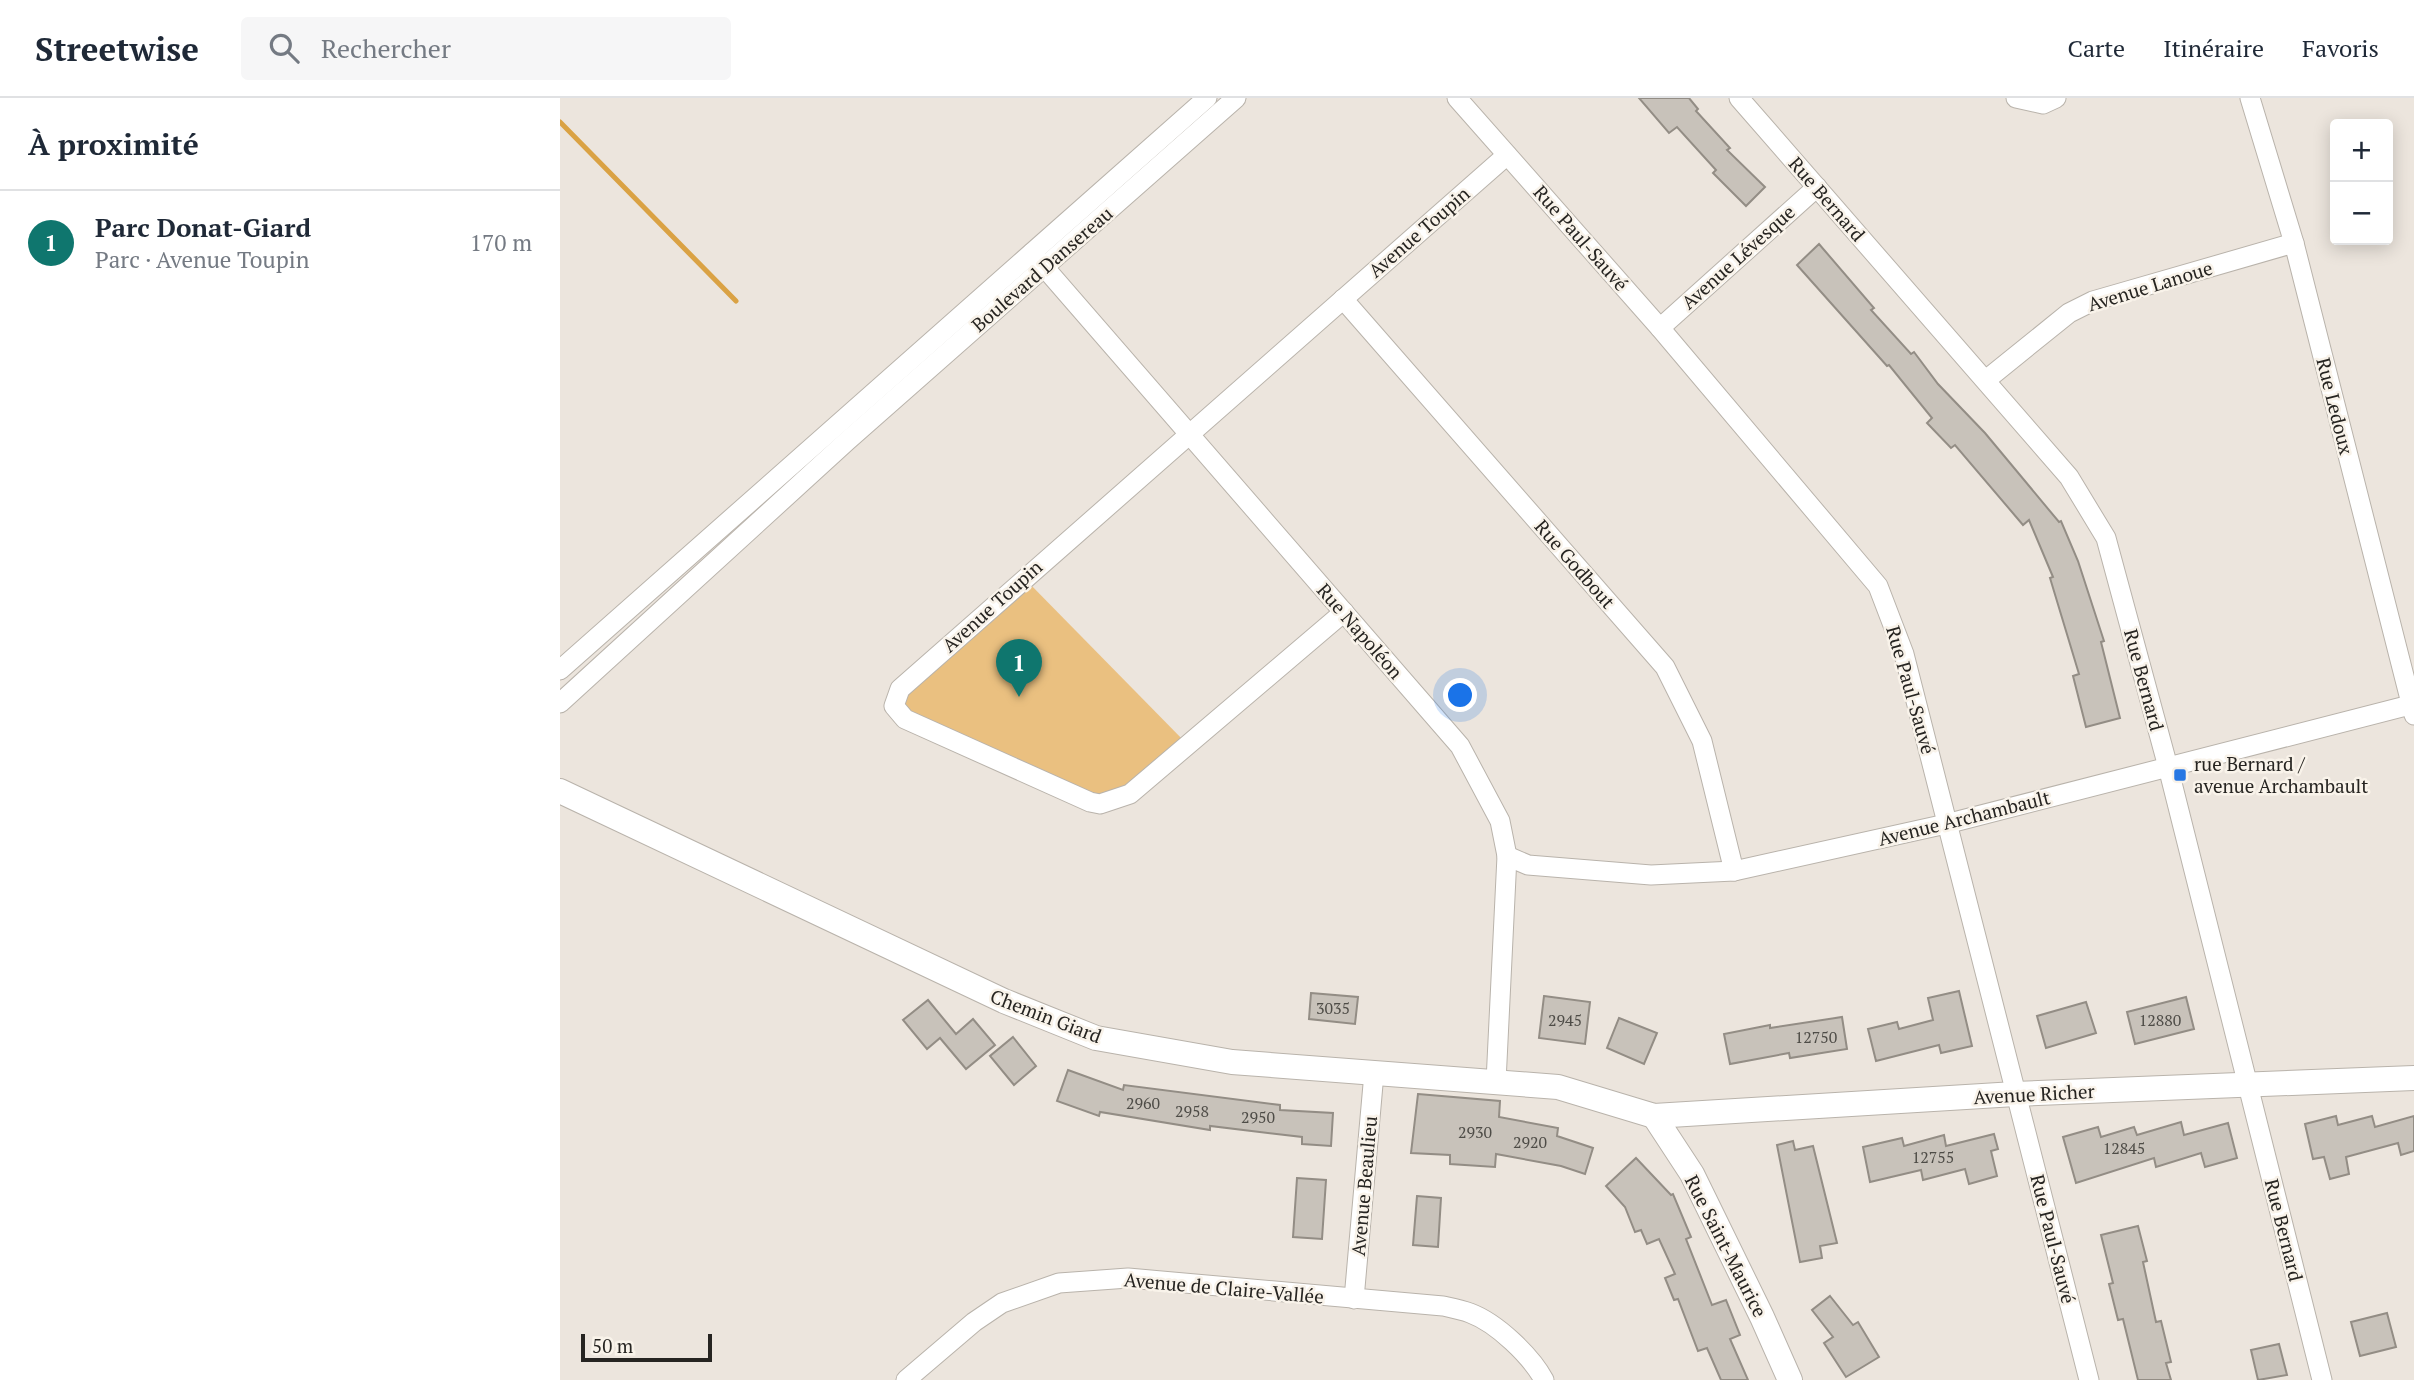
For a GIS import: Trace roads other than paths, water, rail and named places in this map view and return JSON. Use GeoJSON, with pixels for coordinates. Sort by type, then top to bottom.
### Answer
{"type":"FeatureCollection","features":[{"type":"Feature","properties":{"kind":"street","name":"Boulevard Dansereau"},"geometry":{"type":"LineString","coordinates":[[1162,150],[1207,98]]}},
{"type":"Feature","properties":{"kind":"street","name":"Boulevard Dansereau"},"geometry":{"type":"LineString","coordinates":[[560,670],[841,434],[1162,150],[1236,98]]}},
{"type":"Feature","properties":{"kind":"street","name":"Rue Paul-Sauvé"},"geometry":{"type":"LineString","coordinates":[[1457,98],[1660,328],[1878,586],[1904,654],[2089,1380]]}},
{"type":"Feature","properties":{"kind":"street","name":"Rue Bernard"},"geometry":{"type":"LineString","coordinates":[[1739,98],[2069,477],[2106,538],[2168,768],[2322,1380]]}},
{"type":"Feature","properties":{"kind":"street"},"geometry":{"type":"LineString","coordinates":[[2016,98],[2043,104],[2056,98]]}},
{"type":"Feature","properties":{"kind":"street","name":"Rue Ledoux"},"geometry":{"type":"LineString","coordinates":[[2250,98],[2294,243],[2413,708]]}},
{"type":"Feature","properties":{"kind":"street","name":"Avenue Toupin"},"geometry":{"type":"LineString","coordinates":[[1344,612],[1130,794],[1100,804],[1090,802],[905,719],[894,706],[900,689],[1507,155]]}},
{"type":"Feature","properties":{"kind":"street","name":"Avenue Lévesque"},"geometry":{"type":"LineString","coordinates":[[1660,328],[1817,187]]}},
{"type":"Feature","properties":{"kind":"street","name":"Avenue Lanoue"},"geometry":{"type":"LineString","coordinates":[[1986,380],[2068,313],[2093,301],[2294,243]]}},
{"type":"Feature","properties":{"kind":"street","name":"Rue Napoléon"},"geometry":{"type":"LineString","coordinates":[[1038,260],[1460,746],[1500,821],[1507,856],[1496,1082]]}},
{"type":"Feature","properties":{"kind":"street","name":"Rue Godbout"},"geometry":{"type":"LineString","coordinates":[[1343,299],[1665,667],[1702,741],[1734,871]]}},
{"type":"Feature","properties":{"kind":"street","name":"Boulevard Dansereau"},"geometry":{"type":"LineString","coordinates":[[560,703],[841,434]]}},
{"type":"Feature","properties":{"kind":"street","name":"Avenue Archambault"},"geometry":{"type":"LineString","coordinates":[[1507,856],[1528,865],[1651,875],[1734,871],[1946,824],[2413,708]]}},
{"type":"Feature","properties":{"kind":"street","name":"Chemin Giard"},"geometry":{"type":"LineString","coordinates":[[560,791],[1004,1002],[1097,1038],[1232,1062],[1558,1087],[1654,1116]]}},
{"type":"Feature","properties":{"kind":"street","name":"Avenue Beaulieu"},"geometry":{"type":"LineString","coordinates":[[1354,1299],[1374,1073]]}},
{"type":"Feature","properties":{"kind":"street","name":"Avenue Richer"},"geometry":{"type":"LineString","coordinates":[[1654,1116],[2015,1094],[2414,1078]]}},
{"type":"Feature","properties":{"kind":"street","name":"Rue Saint-Maurice"},"geometry":{"type":"LineString","coordinates":[[1654,1116],[1692,1174],[1790,1380]]}},
{"type":"Feature","properties":{"kind":"street","name":"Avenue de Claire-Vallée"},"geometry":{"type":"LineString","coordinates":[[906,1380],[974,1322],[1002,1303],[1059,1283],[1128,1278],[1443,1306],[1471,1313],[1497,1328],[1536,1366],[1544,1380]]}},
{"type":"Feature","properties":{"kind":"waterway"},"geometry":{"type":"LineString","coordinates":[[560,122],[736,301]]}},
{"type":"Feature","properties":{"kind":"place","name":"Parc Donat-Giard"},"geometry":{"type":"Point","coordinates":[1019,697]}},
{"type":"Feature","properties":{"kind":"place","name":"rue Bernard / avenue Archambault"},"geometry":{"type":"Point","coordinates":[2180,775]}}]}
